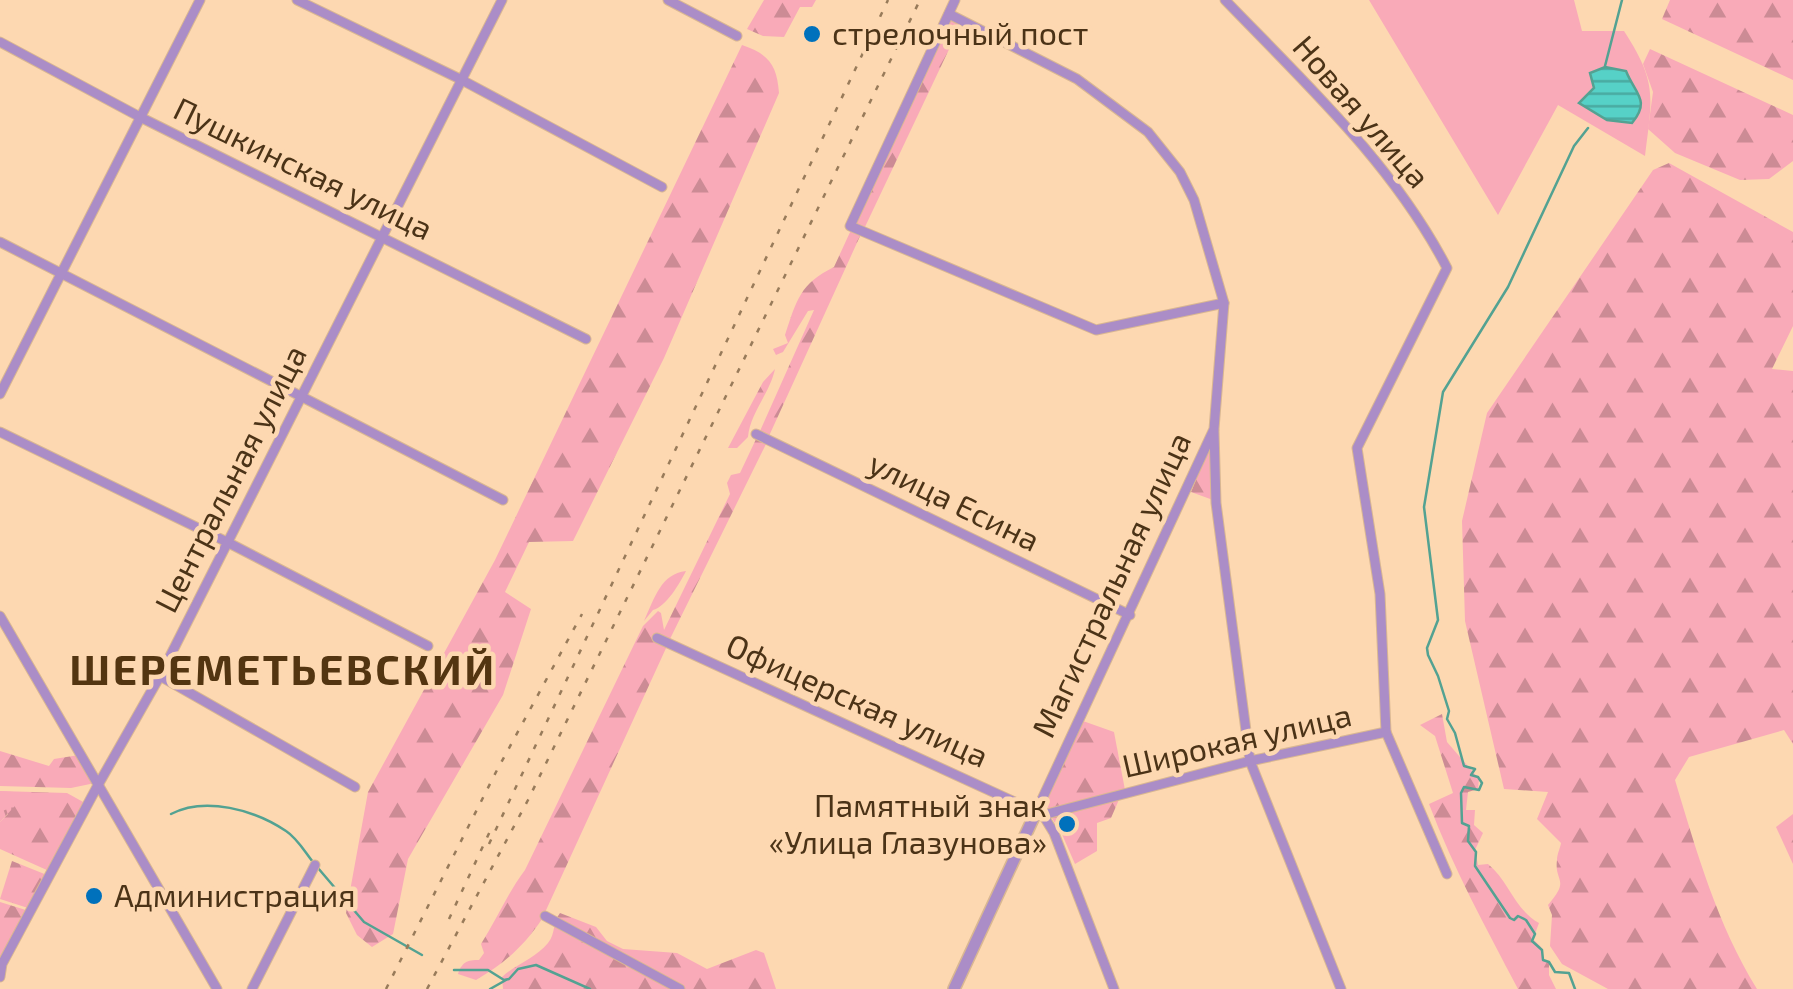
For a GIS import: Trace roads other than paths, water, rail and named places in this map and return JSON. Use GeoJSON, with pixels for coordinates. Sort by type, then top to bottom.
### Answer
{"type":"FeatureCollection","features":[{"type":"Feature","properties":{"kind":"street"},"geometry":{"type":"LineString","coordinates":[[0,394],[200,0]]}},
{"type":"Feature","properties":{"kind":"street"},"geometry":{"type":"LineString","coordinates":[[297,0],[460,79],[662,187]]}},
{"type":"Feature","properties":{"kind":"street","name":"Центральная улица"},"geometry":{"type":"LineString","coordinates":[[0,977],[2,964],[160,676],[502,0]]}},
{"type":"Feature","properties":{"kind":"street"},"geometry":{"type":"LineString","coordinates":[[668,0],[737,36]]}},
{"type":"Feature","properties":{"kind":"street"},"geometry":{"type":"LineString","coordinates":[[955,0],[850,226],[1096,330],[1224,303]]}},
{"type":"Feature","properties":{"kind":"street","name":"Новая улица"},"geometry":{"type":"LineString","coordinates":[[1226,0],[1357,137],[1422,222],[1446,268],[1394,374]]}},
{"type":"Feature","properties":{"kind":"street","name":"Магистральная улица"},"geometry":{"type":"LineString","coordinates":[[949,14],[1078,79],[1148,132],[1180,172],[1194,200],[1224,303],[1214,429],[1040,812],[954,989]]}},
{"type":"Feature","properties":{"kind":"street","name":"Пушкинская улица"},"geometry":{"type":"LineString","coordinates":[[0,42],[140,117],[586,339]]}},
{"type":"Feature","properties":{"kind":"street"},"geometry":{"type":"LineString","coordinates":[[0,242],[504,500]]}},
{"type":"Feature","properties":{"kind":"street","name":"Широкая улица"},"geometry":{"type":"LineString","coordinates":[[1040,812],[1250,760],[1386,732],[1380,594],[1356,448],[1394,374]]}},
{"type":"Feature","properties":{"kind":"street"},"geometry":{"type":"LineString","coordinates":[[1214,429],[1216,503],[1250,760],[1341,989]]}},
{"type":"Feature","properties":{"kind":"street"},"geometry":{"type":"LineString","coordinates":[[0,432],[227,542],[428,646]]}},
{"type":"Feature","properties":{"kind":"street","name":"улица Есина"},"geometry":{"type":"LineString","coordinates":[[756,434],[1130,615]]}},
{"type":"Feature","properties":{"kind":"street"},"geometry":{"type":"LineString","coordinates":[[0,616],[217,989]]}},
{"type":"Feature","properties":{"kind":"street","name":"Офицерская улица"},"geometry":{"type":"LineString","coordinates":[[657,638],[1040,812]]}},
{"type":"Feature","properties":{"kind":"street"},"geometry":{"type":"LineString","coordinates":[[160,676],[355,787]]}},
{"type":"Feature","properties":{"kind":"street"},"geometry":{"type":"LineString","coordinates":[[1386,732],[1447,874]]}},
{"type":"Feature","properties":{"kind":"street"},"geometry":{"type":"LineString","coordinates":[[1040,812],[1054,833],[1114,989]]}},
{"type":"Feature","properties":{"kind":"street"},"geometry":{"type":"LineString","coordinates":[[252,989],[315,864]]}},
{"type":"Feature","properties":{"kind":"street"},"geometry":{"type":"LineString","coordinates":[[545,916],[680,989]]}},
{"type":"Feature","properties":{"kind":"water"},"geometry":{"type":"Polygon","coordinates":[[[1605,67],[1626,71],[1637,91],[1641,103],[1632,123],[1607,120],[1579,103],[1594,88],[1590,73],[1605,67]]]}},
{"type":"Feature","properties":{"kind":"waterway"},"geometry":{"type":"LineString","coordinates":[[1605,66],[1622,0]]}},
{"type":"Feature","properties":{"kind":"waterway"},"geometry":{"type":"LineString","coordinates":[[1575,989],[1569,973],[1555,972],[1543,960],[1526,920],[1510,918],[1475,866],[1476,852],[1468,841],[1469,826],[1462,823],[1461,793],[1464,787],[1479,790],[1482,783],[1471,775],[1475,769],[1464,766],[1447,719],[1449,711],[1438,676],[1428,655],[1438,620],[1424,507],[1443,392],[1508,287],[1574,146],[1588,128]]}},
{"type":"Feature","properties":{"kind":"waterway"},"geometry":{"type":"LineString","coordinates":[[171,814],[214,806],[260,817],[290,834],[313,862]]}},
{"type":"Feature","properties":{"kind":"waterway"},"geometry":{"type":"LineString","coordinates":[[318,868],[364,922],[422,955]]}},
{"type":"Feature","properties":{"kind":"waterway"},"geometry":{"type":"LineString","coordinates":[[454,970],[488,970],[504,980],[518,969],[536,965],[590,989]]}},
{"type":"Feature","properties":{"kind":"waterway"},"geometry":{"type":"LineString","coordinates":[[490,989],[506,980]]}},
{"type":"Feature","properties":{"kind":"railway"},"geometry":{"type":"LineString","coordinates":[[489,844],[888,0]]}},
{"type":"Feature","properties":{"kind":"railway"},"geometry":{"type":"LineString","coordinates":[[427,989],[528,800],[920,0]]}},
{"type":"Feature","properties":{"kind":"railway"},"geometry":{"type":"LineString","coordinates":[[386,989],[496,772],[582,614]]}},
{"type":"Feature","properties":{"kind":"railway"},"geometry":{"type":"LineString","coordinates":[[449,919],[491,829]]}},
{"type":"Feature","properties":{"kind":"place","name":"стрелочный пост"},"geometry":{"type":"Point","coordinates":[812,34]}},
{"type":"Feature","properties":{"kind":"place","name":"Памятный знак «Улица Глазунова»"},"geometry":{"type":"Point","coordinates":[1067,824]}},
{"type":"Feature","properties":{"kind":"place","name":"Администрация"},"geometry":{"type":"Point","coordinates":[94,896]}},
{"type":"Feature","properties":{"kind":"district","name":"ШЕРЕМЕТЬЕВСКИЙ"},"geometry":{"type":"Point","coordinates":[283,670]}}]}
